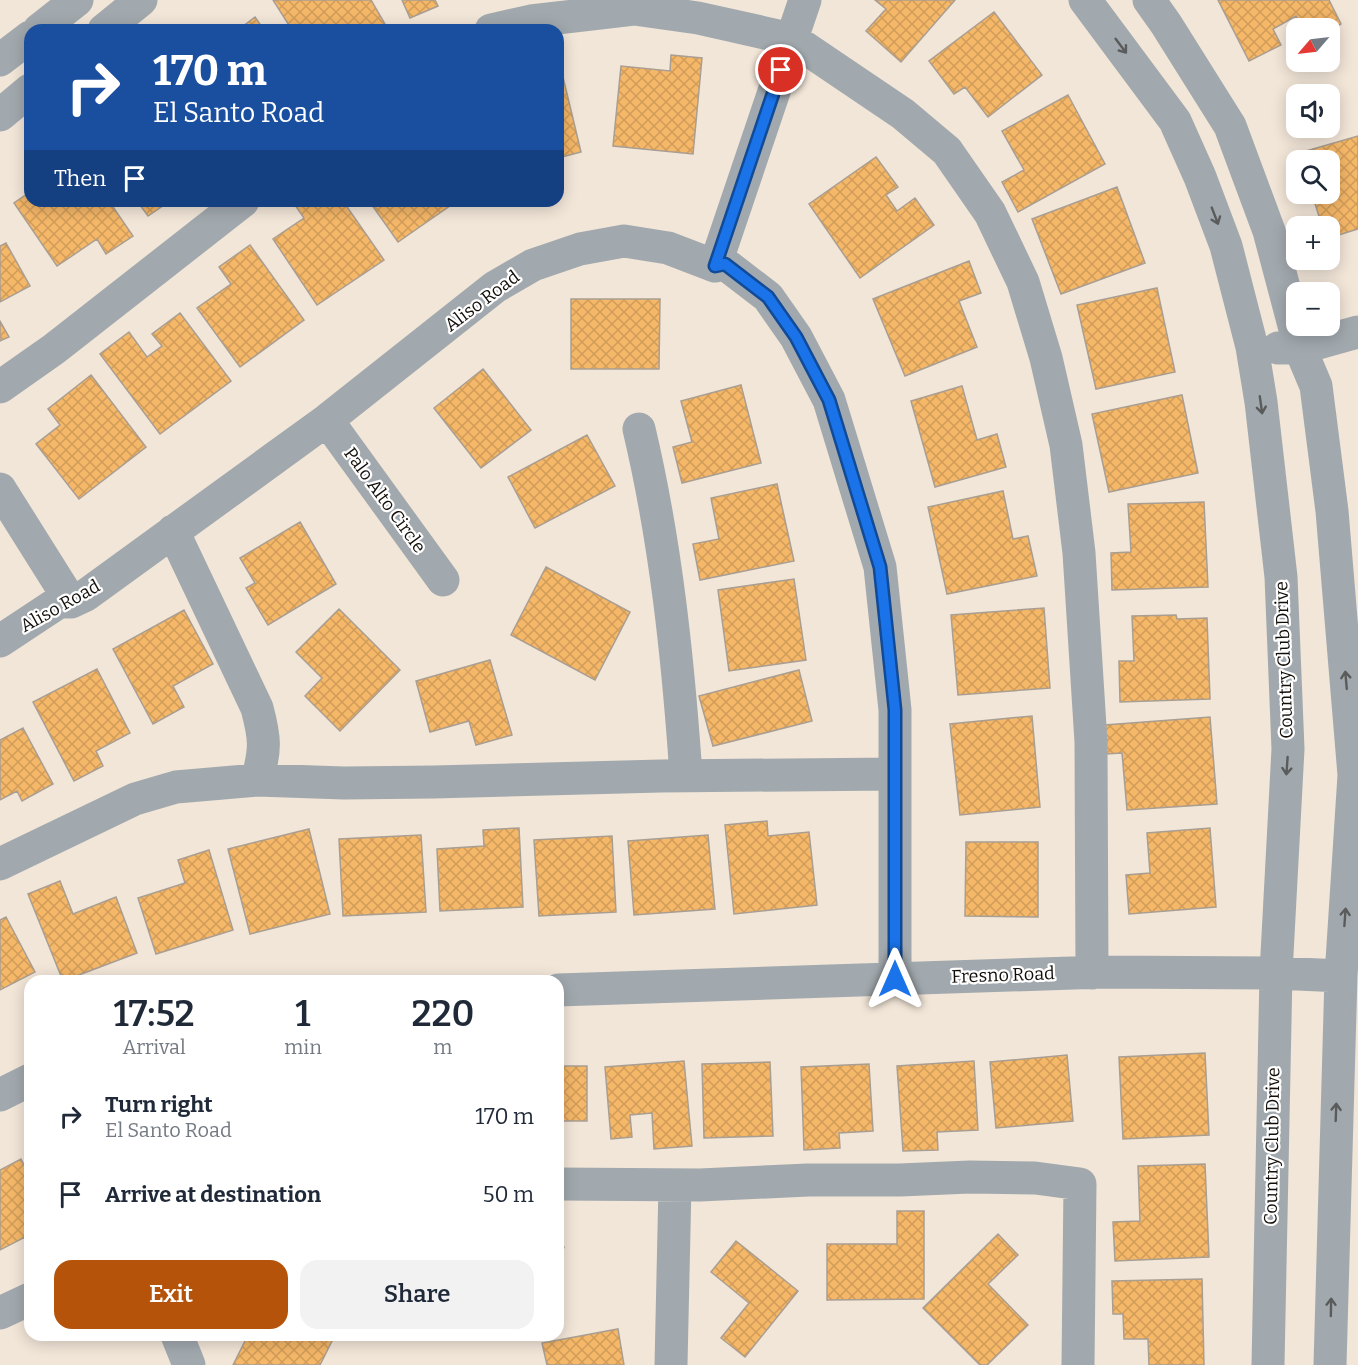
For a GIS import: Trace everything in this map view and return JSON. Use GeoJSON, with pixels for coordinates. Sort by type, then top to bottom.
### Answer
{"type":"FeatureCollection","features":[{"type":"Feature","properties":{"kind":"street"},"geometry":{"type":"LineString","coordinates":[[47,24],[77,0]]}},
{"type":"Feature","properties":{"kind":"street"},"geometry":{"type":"LineString","coordinates":[[111,24],[141,0]]}},
{"type":"Feature","properties":{"kind":"street"},"geometry":{"type":"LineString","coordinates":[[715,266],[805,0]]}},
{"type":"Feature","properties":{"kind":"street","name":"Country Club Drive"},"geometry":{"type":"LineString","coordinates":[[1085,0],[1175,121],[1200,177],[1226,246],[1252,347],[1261,402],[1281,577],[1288,738],[1276,973],[1268,1365]]}},
{"type":"Feature","properties":{"kind":"street"},"geometry":{"type":"LineString","coordinates":[[1149,0],[1230,126],[1269,231],[1300,348],[1316,386],[1332,511],[1356,775],[1341,976],[1345,1212],[1330,1365]]}},
{"type":"Feature","properties":{"kind":"street"},"geometry":{"type":"LineString","coordinates":[[518,24],[634,9],[698,18],[792,39],[903,114],[947,151],[990,213],[1023,282],[1046,358],[1066,445],[1079,553],[1091,742],[1092,973]]}},
{"type":"Feature","properties":{"kind":"street"},"geometry":{"type":"LineString","coordinates":[[0,60],[24,42]]}},
{"type":"Feature","properties":{"kind":"street"},"geometry":{"type":"LineString","coordinates":[[0,115],[24,95]]}},
{"type":"Feature","properties":{"kind":"street"},"geometry":{"type":"LineString","coordinates":[[0,387],[73,334],[235,207]]}},
{"type":"Feature","properties":{"kind":"street","name":"Aliso Road"},"geometry":{"type":"LineString","coordinates":[[0,641],[59,602],[71,602],[86,595],[327,420],[495,287],[533,265],[580,249],[624,241],[668,248],[715,266],[725,264],[768,297],[796,337],[829,400],[880,567],[895,710],[895,979]]}},
{"type":"Feature","properties":{"kind":"street"},"geometry":{"type":"LineString","coordinates":[[1252,347],[1300,348],[1358,332]]}},
{"type":"Feature","properties":{"kind":"street","name":"Palo Alto Circle"},"geometry":{"type":"LineString","coordinates":[[327,420],[443,580]]}},
{"type":"Feature","properties":{"kind":"street"},"geometry":{"type":"LineString","coordinates":[[639,429],[654,490],[665,565],[686,775]]}},
{"type":"Feature","properties":{"kind":"street"},"geometry":{"type":"LineString","coordinates":[[0,489],[71,602]]}},
{"type":"Feature","properties":{"kind":"street"},"geometry":{"type":"LineString","coordinates":[[173,531],[257,708],[265,739],[263,761],[257,780]]}},
{"type":"Feature","properties":{"kind":"street"},"geometry":{"type":"LineString","coordinates":[[0,864],[135,799],[176,787],[257,780],[344,783],[686,775],[894,774]]}},
{"type":"Feature","properties":{"kind":"street","name":"Fresno Road"},"geometry":{"type":"LineString","coordinates":[[564,990],[1092,973],[1276,973],[1341,976]]}},
{"type":"Feature","properties":{"kind":"street"},"geometry":{"type":"LineString","coordinates":[[0,1095],[24,1083]]}},
{"type":"Feature","properties":{"kind":"street"},"geometry":{"type":"LineString","coordinates":[[564,1184],[675,1185],[970,1177],[1035,1178],[1080,1184],[1081,1262],[1078,1365]]}},
{"type":"Feature","properties":{"kind":"street"},"geometry":{"type":"LineString","coordinates":[[671,1365],[675,1185]]}},
{"type":"Feature","properties":{"kind":"street"},"geometry":{"type":"LineString","coordinates":[[0,1313],[24,1302]]}},
{"type":"Feature","properties":{"kind":"street"},"geometry":{"type":"LineString","coordinates":[[179,1341],[189,1365]]}},
{"type":"Feature","properties":{"kind":"building"},"geometry":{"type":"Polygon","coordinates":[[[273,0],[371,0],[385,24],[288,24],[273,0]]]}},
{"type":"Feature","properties":{"kind":"building"},"geometry":{"type":"Polygon","coordinates":[[[402,0],[435,0],[438,6],[410,18],[402,0]]]}},
{"type":"Feature","properties":{"kind":"building"},"geometry":{"type":"Polygon","coordinates":[[[875,0],[955,0],[901,62],[866,31],[886,9],[875,0]]]}},
{"type":"Feature","properties":{"kind":"building"},"geometry":{"type":"Polygon","coordinates":[[[1218,0],[1329,0],[1338,18],[1297,18],[1296,16],[1286,18],[1286,22],[1273,29],[1281,45],[1249,61],[1218,0]]]}},
{"type":"Feature","properties":{"kind":"building"},"geometry":{"type":"Polygon","coordinates":[[[994,12],[1042,75],[988,117],[965,87],[954,94],[929,61],[994,12]]]}},
{"type":"Feature","properties":{"kind":"building"},"geometry":{"type":"Polygon","coordinates":[[[255,17],[260,24],[246,24],[255,17]]]}},
{"type":"Feature","properties":{"kind":"building"},"geometry":{"type":"Polygon","coordinates":[[[671,55],[702,58],[693,154],[613,146],[621,66],[670,71],[671,55]]]}},
{"type":"Feature","properties":{"kind":"building"},"geometry":{"type":"Polygon","coordinates":[[[564,81],[581,152],[564,156],[564,81]]]}},
{"type":"Feature","properties":{"kind":"building"},"geometry":{"type":"Polygon","coordinates":[[[1068,95],[1105,164],[1018,212],[1002,182],[1024,170],[1002,131],[1068,95]]]}},
{"type":"Feature","properties":{"kind":"building"},"geometry":{"type":"Polygon","coordinates":[[[1358,136],[1358,229],[1340,235],[1340,216],[1319,216],[1315,204],[1340,204],[1340,150],[1309,150],[1358,136]]]}},
{"type":"Feature","properties":{"kind":"building"},"geometry":{"type":"Polygon","coordinates":[[[876,157],[898,187],[886,195],[897,211],[915,198],[934,225],[860,278],[809,204],[876,157]]]}},
{"type":"Feature","properties":{"kind":"building"},"geometry":{"type":"Polygon","coordinates":[[[1117,187],[1145,263],[1061,294],[1032,219],[1117,187]]]}},
{"type":"Feature","properties":{"kind":"building"},"geometry":{"type":"Polygon","coordinates":[[[24,196],[24,207],[113,207],[133,236],[106,254],[97,239],[57,266],[14,203],[24,196]]]}},
{"type":"Feature","properties":{"kind":"building"},"geometry":{"type":"Polygon","coordinates":[[[141,207],[161,207],[148,216],[141,207]]]}},
{"type":"Feature","properties":{"kind":"building"},"geometry":{"type":"Polygon","coordinates":[[[296,207],[347,207],[384,260],[317,305],[273,239],[304,218],[296,207]]]}},
{"type":"Feature","properties":{"kind":"building"},"geometry":{"type":"Polygon","coordinates":[[[373,207],[448,207],[398,242],[373,207]]]}},
{"type":"Feature","properties":{"kind":"building"},"geometry":{"type":"Polygon","coordinates":[[[6,243],[30,286],[0,302],[0,246],[6,243]]]}},
{"type":"Feature","properties":{"kind":"building"},"geometry":{"type":"Polygon","coordinates":[[[250,245],[304,320],[240,367],[197,308],[231,284],[219,267],[250,245]]]}},
{"type":"Feature","properties":{"kind":"building"},"geometry":{"type":"Polygon","coordinates":[[[969,261],[981,293],[959,301],[977,347],[905,376],[873,299],[969,261]]]}},
{"type":"Feature","properties":{"kind":"building"},"geometry":{"type":"Polygon","coordinates":[[[1157,288],[1175,372],[1096,389],[1077,305],[1157,288]]]}},
{"type":"Feature","properties":{"kind":"building"},"geometry":{"type":"Polygon","coordinates":[[[571,299],[660,299],[659,369],[571,369],[571,299]]]}},
{"type":"Feature","properties":{"kind":"building"},"geometry":{"type":"Polygon","coordinates":[[[180,313],[231,381],[160,434],[100,354],[129,332],[147,357],[162,346],[152,334],[180,313]]]}},
{"type":"Feature","properties":{"kind":"building"},"geometry":{"type":"Polygon","coordinates":[[[0,321],[9,337],[0,341],[0,321]]]}},
{"type":"Feature","properties":{"kind":"building"},"geometry":{"type":"Polygon","coordinates":[[[483,369],[531,430],[481,468],[434,408],[483,369]]]}},
{"type":"Feature","properties":{"kind":"building"},"geometry":{"type":"Polygon","coordinates":[[[91,375],[146,447],[79,499],[36,444],[60,425],[48,409],[91,375]]]}},
{"type":"Feature","properties":{"kind":"building"},"geometry":{"type":"Polygon","coordinates":[[[741,385],[761,463],[682,483],[673,447],[692,442],[681,401],[741,385]]]}},
{"type":"Feature","properties":{"kind":"building"},"geometry":{"type":"Polygon","coordinates":[[[962,386],[977,440],[997,434],[1006,467],[935,487],[911,401],[962,386]]]}},
{"type":"Feature","properties":{"kind":"building"},"geometry":{"type":"Polygon","coordinates":[[[1182,395],[1198,473],[1109,492],[1092,414],[1182,395]]]}},
{"type":"Feature","properties":{"kind":"building"},"geometry":{"type":"Polygon","coordinates":[[[587,435],[615,486],[535,528],[508,477],[587,435]]]}},
{"type":"Feature","properties":{"kind":"building"},"geometry":{"type":"Polygon","coordinates":[[[777,484],[794,561],[700,580],[693,544],[719,539],[711,498],[777,484]]]}},
{"type":"Feature","properties":{"kind":"building"},"geometry":{"type":"Polygon","coordinates":[[[1003,491],[1013,539],[1028,536],[1037,576],[947,594],[928,507],[1003,491]]]}},
{"type":"Feature","properties":{"kind":"building"},"geometry":{"type":"Polygon","coordinates":[[[1204,502],[1208,587],[1112,590],[1111,553],[1131,552],[1128,504],[1204,502]]]}},
{"type":"Feature","properties":{"kind":"building"},"geometry":{"type":"Polygon","coordinates":[[[300,522],[336,584],[268,625],[246,588],[255,583],[240,558],[300,522]]]}},
{"type":"Feature","properties":{"kind":"building"},"geometry":{"type":"Polygon","coordinates":[[[546,567],[630,612],[595,680],[511,635],[546,567]]]}},
{"type":"Feature","properties":{"kind":"building"},"geometry":{"type":"Polygon","coordinates":[[[794,579],[806,660],[729,671],[718,590],[794,579]]]}},
{"type":"Feature","properties":{"kind":"building"},"geometry":{"type":"Polygon","coordinates":[[[1044,608],[1050,688],[958,695],[951,615],[1044,608]]]}},
{"type":"Feature","properties":{"kind":"building"},"geometry":{"type":"Polygon","coordinates":[[[339,609],[400,670],[340,731],[305,696],[322,678],[296,652],[339,609]]]}},
{"type":"Feature","properties":{"kind":"building"},"geometry":{"type":"Polygon","coordinates":[[[184,610],[213,664],[173,686],[184,707],[153,724],[113,649],[184,610]]]}},
{"type":"Feature","properties":{"kind":"building"},"geometry":{"type":"Polygon","coordinates":[[[1176,615],[1177,619],[1207,618],[1210,699],[1120,702],[1119,661],[1134,661],[1132,616],[1176,615]]]}},
{"type":"Feature","properties":{"kind":"building"},"geometry":{"type":"Polygon","coordinates":[[[490,660],[512,735],[476,745],[469,721],[430,732],[416,681],[490,660]]]}},
{"type":"Feature","properties":{"kind":"building"},"geometry":{"type":"Polygon","coordinates":[[[97,669],[130,733],[96,751],[103,766],[74,781],[33,702],[97,669]]]}},
{"type":"Feature","properties":{"kind":"building"},"geometry":{"type":"Polygon","coordinates":[[[799,670],[812,721],[713,746],[699,696],[799,670]]]}},
{"type":"Feature","properties":{"kind":"building"},"geometry":{"type":"Polygon","coordinates":[[[1032,716],[1040,807],[960,815],[950,724],[1032,716]]]}},
{"type":"Feature","properties":{"kind":"building"},"geometry":{"type":"Polygon","coordinates":[[[1210,717],[1217,804],[1127,810],[1122,753],[1106,754],[1105,725],[1210,717]]]}},
{"type":"Feature","properties":{"kind":"building"},"geometry":{"type":"Polygon","coordinates":[[[23,728],[53,784],[22,801],[17,791],[0,800],[0,740],[23,728]]]}},
{"type":"Feature","properties":{"kind":"building"},"geometry":{"type":"Polygon","coordinates":[[[767,821],[768,836],[809,832],[817,905],[734,914],[725,825],[767,821]]]}},
{"type":"Feature","properties":{"kind":"building"},"geometry":{"type":"Polygon","coordinates":[[[519,828],[523,907],[440,911],[437,849],[484,846],[483,830],[519,828]]]}},
{"type":"Feature","properties":{"kind":"building"},"geometry":{"type":"Polygon","coordinates":[[[1210,828],[1216,907],[1129,914],[1126,875],[1150,873],[1147,833],[1210,828]]]}},
{"type":"Feature","properties":{"kind":"building"},"geometry":{"type":"Polygon","coordinates":[[[309,829],[330,914],[250,934],[228,849],[309,829]]]}},
{"type":"Feature","properties":{"kind":"building"},"geometry":{"type":"Polygon","coordinates":[[[421,835],[426,912],[343,916],[339,839],[421,835]]]}},
{"type":"Feature","properties":{"kind":"building"},"geometry":{"type":"Polygon","coordinates":[[[708,835],[715,909],[634,915],[628,841],[708,835]]]}},
{"type":"Feature","properties":{"kind":"building"},"geometry":{"type":"Polygon","coordinates":[[[612,836],[616,912],[539,916],[534,840],[612,836]]]}},
{"type":"Feature","properties":{"kind":"building"},"geometry":{"type":"Polygon","coordinates":[[[966,842],[1038,842],[1038,917],[965,916],[966,842]]]}},
{"type":"Feature","properties":{"kind":"building"},"geometry":{"type":"Polygon","coordinates":[[[209,850],[233,930],[156,954],[138,898],[185,883],[178,860],[209,850]]]}},
{"type":"Feature","properties":{"kind":"building"},"geometry":{"type":"Polygon","coordinates":[[[60,881],[73,914],[116,897],[137,953],[79,975],[61,975],[28,894],[60,881]]]}},
{"type":"Feature","properties":{"kind":"building"},"geometry":{"type":"Polygon","coordinates":[[[6,917],[35,972],[24,975],[24,978],[0,990],[0,920],[6,917]]]}},
{"type":"Feature","properties":{"kind":"building"},"geometry":{"type":"Polygon","coordinates":[[[1205,1053],[1209,1135],[1123,1139],[1119,1057],[1205,1053]]]}},
{"type":"Feature","properties":{"kind":"building"},"geometry":{"type":"Polygon","coordinates":[[[1067,1055],[1073,1121],[996,1128],[990,1062],[1067,1055]]]}},
{"type":"Feature","properties":{"kind":"building"},"geometry":{"type":"Polygon","coordinates":[[[684,1061],[692,1146],[654,1149],[652,1113],[630,1115],[632,1137],[611,1139],[605,1067],[684,1061]]]}},
{"type":"Feature","properties":{"kind":"building"},"geometry":{"type":"Polygon","coordinates":[[[974,1061],[978,1130],[937,1132],[938,1150],[903,1151],[897,1066],[974,1061]]]}},
{"type":"Feature","properties":{"kind":"building"},"geometry":{"type":"Polygon","coordinates":[[[770,1062],[773,1136],[704,1138],[702,1064],[770,1062]]]}},
{"type":"Feature","properties":{"kind":"building"},"geometry":{"type":"Polygon","coordinates":[[[869,1064],[873,1131],[839,1133],[840,1148],[804,1150],[801,1067],[869,1064]]]}},
{"type":"Feature","properties":{"kind":"building"},"geometry":{"type":"Polygon","coordinates":[[[564,1066],[587,1066],[587,1121],[564,1121],[564,1066]]]}},
{"type":"Feature","properties":{"kind":"building"},"geometry":{"type":"Polygon","coordinates":[[[21,1159],[24,1165],[24,1238],[0,1250],[0,1170],[21,1159]]]}},
{"type":"Feature","properties":{"kind":"building"},"geometry":{"type":"Polygon","coordinates":[[[1205,1164],[1209,1257],[1115,1261],[1113,1222],[1140,1221],[1138,1166],[1205,1164]]]}},
{"type":"Feature","properties":{"kind":"building"},"geometry":{"type":"Polygon","coordinates":[[[897,1211],[924,1211],[924,1299],[827,1300],[827,1244],[897,1244],[897,1211]]]}},
{"type":"Feature","properties":{"kind":"building"},"geometry":{"type":"Polygon","coordinates":[[[998,1234],[1018,1255],[988,1284],[1028,1325],[987,1365],[980,1365],[923,1308],[998,1234]]]}},
{"type":"Feature","properties":{"kind":"building"},"geometry":{"type":"Polygon","coordinates":[[[736,1241],[798,1291],[745,1357],[721,1338],[749,1303],[711,1272],[736,1241]]]}},
{"type":"Feature","properties":{"kind":"building"},"geometry":{"type":"Polygon","coordinates":[[[1202,1279],[1204,1365],[1149,1365],[1148,1339],[1124,1339],[1123,1314],[1113,1314],[1112,1281],[1202,1279]]]}},
{"type":"Feature","properties":{"kind":"building"},"geometry":{"type":"Polygon","coordinates":[[[618,1329],[624,1365],[547,1365],[542,1343],[564,1341],[564,1339],[618,1329]]]}},
{"type":"Feature","properties":{"kind":"building"},"geometry":{"type":"Polygon","coordinates":[[[245,1341],[332,1341],[320,1365],[233,1365],[245,1341]]]}},
{"type":"Feature","properties":{"kind":"route"},"geometry":{"type":"LineString","coordinates":[[781,70],[715,266],[725,264],[768,297],[796,337],[829,400],[880,567],[895,710],[895,979]]}}]}
